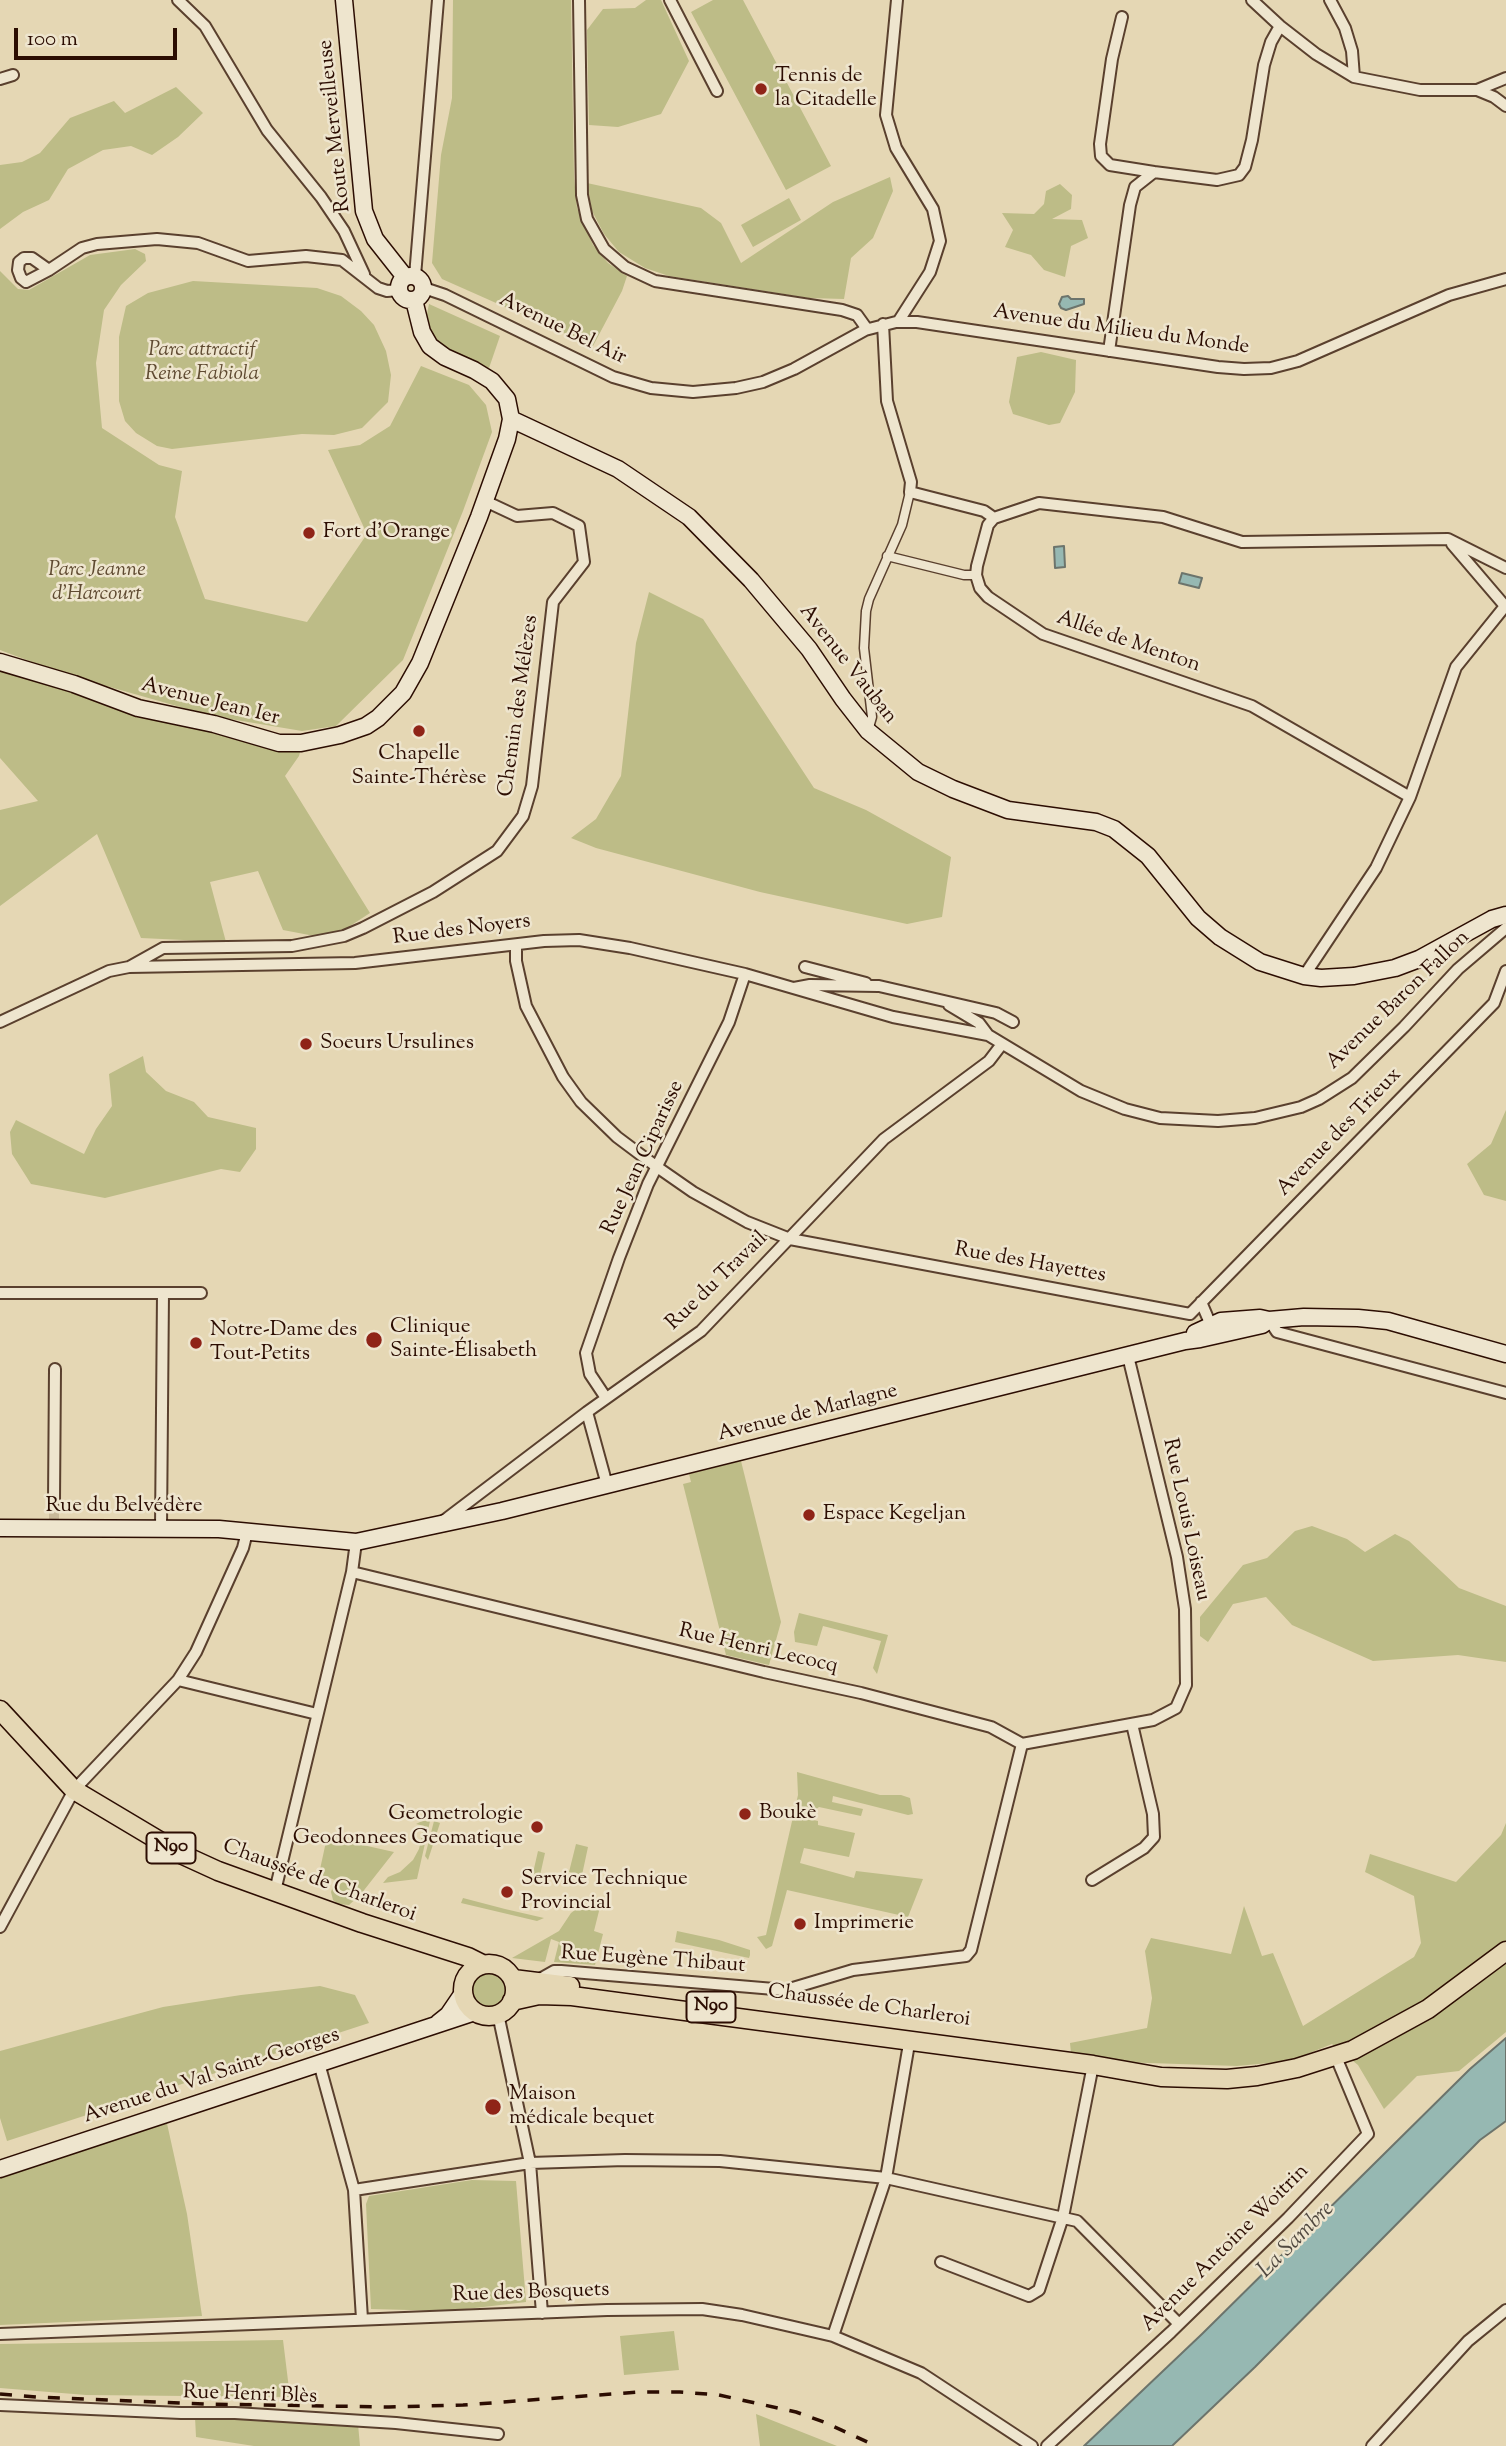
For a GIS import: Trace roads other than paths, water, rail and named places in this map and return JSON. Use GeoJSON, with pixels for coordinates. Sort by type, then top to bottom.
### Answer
{"type":"FeatureCollection","features":[{"type":"Feature","properties":{"kind":"main road","name":"Route Merveilleuse"},"geometry":{"type":"LineString","coordinates":[[344,0],[364,211],[375,239],[411,286]]}},
{"type":"Feature","properties":{"kind":"main road"},"geometry":{"type":"LineString","coordinates":[[411,286],[422,332],[430,346],[492,382],[507,399],[512,419]]}},
{"type":"Feature","properties":{"kind":"main road","name":"Avenue Jean Ier"},"geometry":{"type":"LineString","coordinates":[[0,662],[74,684],[138,708],[214,724],[279,743],[301,743],[340,735],[366,726],[378,718],[406,688],[428,644],[485,501],[512,419]]}},
{"type":"Feature","properties":{"kind":"main road","name":"Avenue Vauban"},"geometry":{"type":"LineString","coordinates":[[512,419],[618,469],[689,517],[751,580],[801,639],[868,731],[918,772],[1008,810],[1096,822],[1114,829],[1149,856],[1198,918],[1220,937],[1260,962],[1304,976],[1354,976],[1395,968],[1446,946],[1492,919],[1506,915]]}},
{"type":"Feature","properties":{"kind":"main road","name":"Avenue de Marlagne"},"geometry":{"type":"LineString","coordinates":[[356,1542],[502,1511],[1128,1356],[1198,1335],[1221,1321],[1330,1317],[1388,1321],[1506,1354]]}},
{"type":"Feature","properties":{"kind":"main road","name":"Rue du Belvédère"},"geometry":{"type":"LineString","coordinates":[[0,1528],[54,1523],[219,1529],[356,1542]]}},
{"type":"Feature","properties":{"kind":"main road","name":"Chaussée de Charleroi"},"geometry":{"type":"LineString","coordinates":[[0,1710],[74,1790],[183,1855],[218,1871],[424,1945],[468,1956],[482,1964]]}},
{"type":"Feature","properties":{"kind":"main road","name":"Chaussée de Charleroi"},"geometry":{"type":"LineString","coordinates":[[424,1945],[458,1964],[464,1986]]}},
{"type":"Feature","properties":{"kind":"main road","name":"Chaussée de Charleroi"},"geometry":{"type":"LineString","coordinates":[[513,1979],[1161,2077],[1206,2080],[1272,2074],[1336,2057],[1410,2020],[1506,1951]]}},
{"type":"Feature","properties":{"kind":"main road"},"geometry":{"type":"LineString","coordinates":[[437,2024],[448,2015],[469,1973],[482,1964]]}},
{"type":"Feature","properties":{"kind":"main road","name":"N90"},"geometry":{"type":"LineString","coordinates":[[482,1964],[498,1965],[513,1979]]}},
{"type":"Feature","properties":{"kind":"main road"},"geometry":{"type":"LineString","coordinates":[[475,2012],[483,2015],[498,2014],[512,2001],[513,1979]]}},
{"type":"Feature","properties":{"kind":"main road","name":"N90"},"geometry":{"type":"LineString","coordinates":[[464,1986],[469,2007],[475,2012]]}},
{"type":"Feature","properties":{"kind":"main road","name":"Chaussée de Charleroi"},"geometry":{"type":"LineString","coordinates":[[512,2001],[556,1995],[910,2038]]}},
{"type":"Feature","properties":{"kind":"main road","name":"Avenue du Val Saint-Georges"},"geometry":{"type":"LineString","coordinates":[[0,2169],[475,2012]]}},
{"type":"Feature","properties":{"kind":"street"},"geometry":{"type":"LineString","coordinates":[[178,0],[205,26],[267,131],[321,197],[344,231],[368,279]]}},
{"type":"Feature","properties":{"kind":"street"},"geometry":{"type":"LineString","coordinates":[[411,286],[438,0]]}},
{"type":"Feature","properties":{"kind":"street"},"geometry":{"type":"LineString","coordinates":[[579,0],[582,195],[587,219],[604,249],[622,265],[655,281],[849,312],[861,319],[867,329]]}},
{"type":"Feature","properties":{"kind":"street"},"geometry":{"type":"LineString","coordinates":[[670,0],[717,92]]}},
{"type":"Feature","properties":{"kind":"street"},"geometry":{"type":"LineString","coordinates":[[897,0],[886,115],[896,148],[933,209],[940,241],[930,272],[898,322]]}},
{"type":"Feature","properties":{"kind":"street"},"geometry":{"type":"LineString","coordinates":[[1252,0],[1315,54],[1354,77],[1420,90],[1477,90],[1506,106]]}},
{"type":"Feature","properties":{"kind":"street"},"geometry":{"type":"LineString","coordinates":[[1330,0],[1345,28],[1352,51],[1354,77]]}},
{"type":"Feature","properties":{"kind":"street"},"geometry":{"type":"LineString","coordinates":[[1122,17],[1112,59],[1100,144],[1101,156],[1110,164],[1217,180],[1239,175],[1245,167],[1264,65],[1270,42],[1280,26]]}},
{"type":"Feature","properties":{"kind":"street"},"geometry":{"type":"LineString","coordinates":[[0,79],[13,75]]}},
{"type":"Feature","properties":{"kind":"street"},"geometry":{"type":"LineString","coordinates":[[1477,90],[1506,78]]}},
{"type":"Feature","properties":{"kind":"street"},"geometry":{"type":"LineString","coordinates":[[1109,351],[1130,205],[1135,187],[1154,172]]}},
{"type":"Feature","properties":{"kind":"street","name":"Avenue Bel Air"},"geometry":{"type":"LineString","coordinates":[[49,270],[82,248],[97,244],[158,239],[198,243],[248,261],[306,256],[342,260],[384,290],[411,286],[445,295],[613,377],[651,388],[682,392],[726,390],[771,379],[867,329],[883,324]]}},
{"type":"Feature","properties":{"kind":"street","name":"Avenue du Milieu du Monde"},"geometry":{"type":"LineString","coordinates":[[883,324],[927,324],[1218,367],[1270,368],[1307,357],[1454,293],[1506,279]]}},
{"type":"Feature","properties":{"kind":"street"},"geometry":{"type":"LineString","coordinates":[[868,731],[872,717],[866,671],[864,622],[869,599],[902,526],[911,482],[887,401],[883,324]]}},
{"type":"Feature","properties":{"kind":"street"},"geometry":{"type":"LineString","coordinates":[[910,492],[984,512],[993,518]]}},
{"type":"Feature","properties":{"kind":"street","name":"Chemin des Mélèzes"},"geometry":{"type":"LineString","coordinates":[[129,967],[163,948],[292,946],[344,936],[433,892],[497,851],[523,817],[532,786],[553,602],[584,562],[579,526],[553,513],[517,516],[485,501]]}},
{"type":"Feature","properties":{"kind":"street"},"geometry":{"type":"LineString","coordinates":[[887,556],[964,575],[976,575],[988,525],[993,518],[1040,503],[1163,517],[1242,542],[1448,539],[1506,568]]}},
{"type":"Feature","properties":{"kind":"street"},"geometry":{"type":"LineString","coordinates":[[1304,976],[1376,868],[1409,797],[1456,667],[1506,606],[1448,539]]}},
{"type":"Feature","properties":{"kind":"street","name":"Allée de Menton"},"geometry":{"type":"LineString","coordinates":[[976,575],[980,588],[988,597],[1043,634],[1252,706],[1409,797]]}},
{"type":"Feature","properties":{"kind":"street","name":"Avenue Baron Fallon"},"geometry":{"type":"LineString","coordinates":[[1002,1044],[1081,1091],[1125,1109],[1154,1116],[1218,1121],[1282,1113],[1319,1099],[1352,1078],[1405,1027],[1458,969],[1506,928]]}},
{"type":"Feature","properties":{"kind":"street","name":"Rue des Noyers"},"geometry":{"type":"LineString","coordinates":[[129,967],[355,963],[544,941],[579,940],[630,948],[745,974],[893,1017],[988,1035]]}},
{"type":"Feature","properties":{"kind":"street","name":"Rue des Hayettes"},"geometry":{"type":"LineString","coordinates":[[516,946],[516,961],[526,1006],[563,1077],[581,1102],[617,1137],[657,1167],[693,1192],[747,1222],[790,1239],[1190,1314]]}},
{"type":"Feature","properties":{"kind":"street"},"geometry":{"type":"LineString","coordinates":[[0,1022],[109,971],[129,967]]}},
{"type":"Feature","properties":{"kind":"street","name":"Rue des Noyers"},"geometry":{"type":"LineString","coordinates":[[805,967],[996,1013],[1013,1022]]}},
{"type":"Feature","properties":{"kind":"street","name":"Avenue des Trieux"},"geometry":{"type":"LineString","coordinates":[[1190,1314],[1494,1003],[1506,971]]}},
{"type":"Feature","properties":{"kind":"street","name":"Rue Jean Ciparisse"},"geometry":{"type":"LineString","coordinates":[[606,1398],[590,1374],[586,1353],[619,1258],[657,1167],[729,1022],[745,974]]}},
{"type":"Feature","properties":{"kind":"street","name":"Rue des Noyers"},"geometry":{"type":"LineString","coordinates":[[794,988],[810,985],[879,986]]}},
{"type":"Feature","properties":{"kind":"street","name":"Rue des Noyers"},"geometry":{"type":"LineString","coordinates":[[944,1001],[979,1023],[988,1035],[1002,1044]]}},
{"type":"Feature","properties":{"kind":"street","name":"Rue du Travail"},"geometry":{"type":"LineString","coordinates":[[440,1523],[606,1398],[701,1332],[884,1139],[989,1060],[1002,1044]]}},
{"type":"Feature","properties":{"kind":"street"},"geometry":{"type":"LineString","coordinates":[[0,1293],[201,1293]]}},
{"type":"Feature","properties":{"kind":"street"},"geometry":{"type":"LineString","coordinates":[[161,1528],[163,1293]]}},
{"type":"Feature","properties":{"kind":"street"},"geometry":{"type":"LineString","coordinates":[[1198,1335],[1201,1302]]}},
{"type":"Feature","properties":{"kind":"street"},"geometry":{"type":"LineString","coordinates":[[1190,1314],[1198,1335]]}},
{"type":"Feature","properties":{"kind":"street"},"geometry":{"type":"LineString","coordinates":[[1269,1320],[1277,1332],[1506,1393]]}},
{"type":"Feature","properties":{"kind":"street","name":"Rue Louis Loiseau"},"geometry":{"type":"LineString","coordinates":[[1128,1356],[1177,1557],[1185,1609],[1186,1685],[1181,1701],[1170,1713],[1132,1724]]}},
{"type":"Feature","properties":{"kind":"street"},"geometry":{"type":"LineString","coordinates":[[54,1501],[55,1369]]}},
{"type":"Feature","properties":{"kind":"street"},"geometry":{"type":"LineString","coordinates":[[587,1412],[607,1485]]}},
{"type":"Feature","properties":{"kind":"street"},"geometry":{"type":"LineString","coordinates":[[0,1927],[74,1790],[178,1680],[196,1652],[243,1548],[247,1532]]}},
{"type":"Feature","properties":{"kind":"street"},"geometry":{"type":"LineString","coordinates":[[275,1891],[352,1572],[356,1542]]}},
{"type":"Feature","properties":{"kind":"street","name":"Rue Henri Lecocq"},"geometry":{"type":"LineString","coordinates":[[352,1572],[991,1727],[1022,1744]]}},
{"type":"Feature","properties":{"kind":"street"},"geometry":{"type":"LineString","coordinates":[[178,1680],[317,1714]]}},
{"type":"Feature","properties":{"kind":"street"},"geometry":{"type":"LineString","coordinates":[[1022,1744],[1132,1724],[1153,1814],[1154,1837],[1144,1848],[1092,1880]]}},
{"type":"Feature","properties":{"kind":"street","name":"Rue Eugène Thibaut"},"geometry":{"type":"LineString","coordinates":[[536,1981],[554,1971],[561,1971],[786,1990],[853,1970],[965,1956],[971,1951],[1022,1744]]}},
{"type":"Feature","properties":{"kind":"street"},"geometry":{"type":"LineString","coordinates":[[498,2014],[530,2163],[542,2313]]}},
{"type":"Feature","properties":{"kind":"street"},"geometry":{"type":"LineString","coordinates":[[834,2336],[886,2178],[910,2038]]}},
{"type":"Feature","properties":{"kind":"street","name":"Avenue Antoine Woitrin"},"geometry":{"type":"LineString","coordinates":[[1048,2446],[1288,2218],[1368,2134],[1336,2057]]}},
{"type":"Feature","properties":{"kind":"street"},"geometry":{"type":"LineString","coordinates":[[319,2063],[354,2190],[362,2319]]}},
{"type":"Feature","properties":{"kind":"street"},"geometry":{"type":"LineString","coordinates":[[941,2262],[1028,2296],[1039,2290],[1063,2217],[1093,2065]]}},
{"type":"Feature","properties":{"kind":"street"},"geometry":{"type":"LineString","coordinates":[[354,2190],[530,2163],[720,2161],[886,2178],[1077,2221],[1179,2324]]}},
{"type":"Feature","properties":{"kind":"street","name":"Rue des Bosquets"},"geometry":{"type":"LineString","coordinates":[[0,2334],[362,2319],[702,2309],[742,2315],[834,2336],[921,2373],[1032,2446]]}},
{"type":"Feature","properties":{"kind":"street"},"geometry":{"type":"LineString","coordinates":[[1375,2445],[1468,2341],[1506,2310]]}},
{"type":"Feature","properties":{"kind":"street","name":"Rue Henri Blès"},"geometry":{"type":"LineString","coordinates":[[0,2405],[235,2413],[396,2423],[498,2434]]}},
{"type":"Feature","properties":{"kind":"water"},"geometry":{"type":"Polygon","coordinates":[[[1068,296],[1071,299],[1084,299],[1084,304],[1066,310],[1061,308],[1059,304],[1062,297],[1068,296]]]}},
{"type":"Feature","properties":{"kind":"water"},"geometry":{"type":"Polygon","coordinates":[[[1064,546],[1065,567],[1055,568],[1054,547],[1064,546]]]}},
{"type":"Feature","properties":{"kind":"water"},"geometry":{"type":"Polygon","coordinates":[[[1182,573],[1202,578],[1199,588],[1179,583],[1182,573]]]}},
{"type":"Feature","properties":{"kind":"water","name":"La Sambre"},"geometry":{"type":"Polygon","coordinates":[[[1506,2038],[1506,2121],[1480,2140],[1255,2367],[1172,2446],[1084,2446],[1202,2334],[1470,2069],[1506,2038]]]}},
{"type":"Feature","properties":{"kind":"tunnel"},"geometry":{"type":"LineString","coordinates":[[54,1501],[54,1519]]}},
{"type":"Feature","properties":{"kind":"railway"},"geometry":{"type":"LineString","coordinates":[[0,2394],[204,2404],[389,2407],[463,2405],[639,2392],[680,2392],[719,2395],[796,2412],[876,2446]]}},
{"type":"Feature","properties":{"kind":"place","name":"Tennis de la Citadelle"},"geometry":{"type":"Point","coordinates":[761,89]}},
{"type":"Feature","properties":{"kind":"place","name":"Fort d'Orange"},"geometry":{"type":"Point","coordinates":[309,533]}},
{"type":"Feature","properties":{"kind":"place","name":"Chapelle Sainte-Thérèse"},"geometry":{"type":"Point","coordinates":[419,731]}},
{"type":"Feature","properties":{"kind":"place","name":"Soeurs Ursulines"},"geometry":{"type":"Point","coordinates":[306,1044]}},
{"type":"Feature","properties":{"kind":"place","name":"Clinique Sainte-Élisabeth"},"geometry":{"type":"Point","coordinates":[374,1340]}},
{"type":"Feature","properties":{"kind":"place","name":"Notre-Dame des Tout-Petits"},"geometry":{"type":"Point","coordinates":[196,1343]}},
{"type":"Feature","properties":{"kind":"place","name":"Espace Kegeljan"},"geometry":{"type":"Point","coordinates":[809,1515]}},
{"type":"Feature","properties":{"kind":"place","name":"Boukè"},"geometry":{"type":"Point","coordinates":[745,1814]}},
{"type":"Feature","properties":{"kind":"place","name":"Geometrologie Geodonnees Geomatique"},"geometry":{"type":"Point","coordinates":[537,1827]}},
{"type":"Feature","properties":{"kind":"place","name":"Service Technique Provincial"},"geometry":{"type":"Point","coordinates":[507,1892]}},
{"type":"Feature","properties":{"kind":"place","name":"Imprimerie"},"geometry":{"type":"Point","coordinates":[800,1924]}},
{"type":"Feature","properties":{"kind":"place","name":"Maison médicale bequet"},"geometry":{"type":"Point","coordinates":[493,2107]}},
{"type":"Feature","properties":{"kind":"park label","name":"Parc attractif Reine Fabiola"},"geometry":{"type":"Point","coordinates":[202,363]}},
{"type":"Feature","properties":{"kind":"park label","name":"Parc Jeanne d'Harcourt"},"geometry":{"type":"Point","coordinates":[97,583]}}]}
